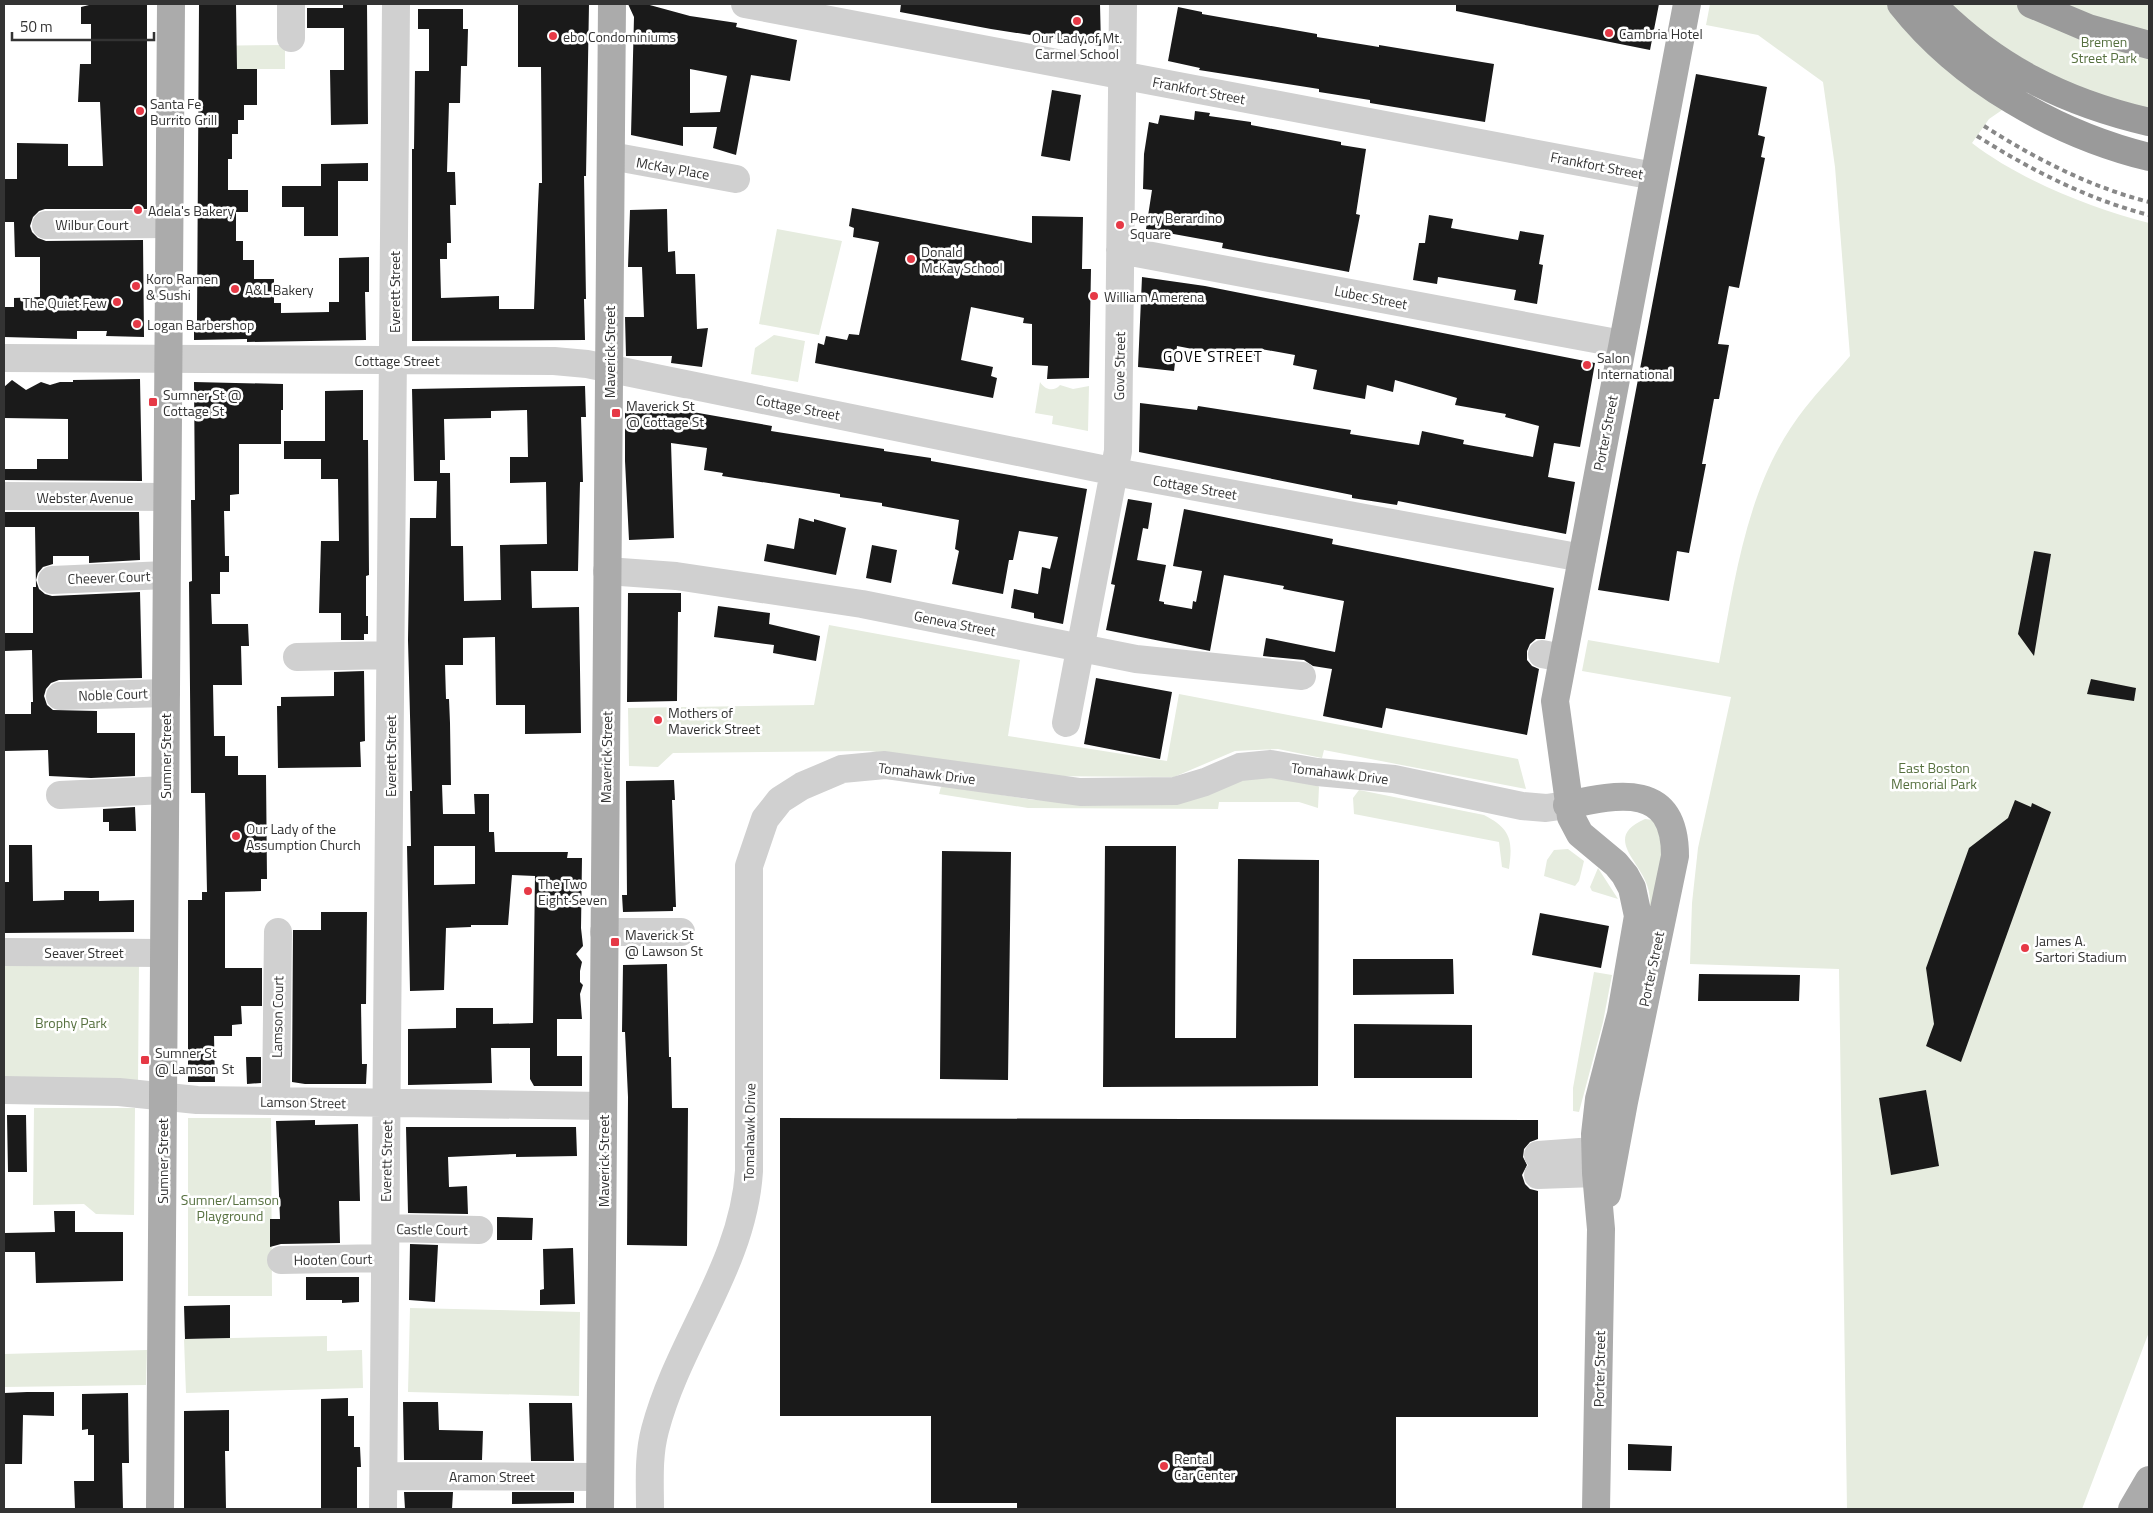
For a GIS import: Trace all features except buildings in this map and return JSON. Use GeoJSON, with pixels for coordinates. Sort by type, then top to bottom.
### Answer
{"type":"FeatureCollection","features":[{"type":"Feature","properties":{"kind":"highway"},"geometry":{"type":"LineString","coordinates":[[1901,4],[1942,46],[2019,89],[2082,134],[2149,157]]}},
{"type":"Feature","properties":{"kind":"highway"},"geometry":{"type":"LineString","coordinates":[[1932,4],[1980,46],[2019,89],[2083,103],[2149,122]]}},
{"type":"Feature","properties":{"kind":"highway"},"geometry":{"type":"LineString","coordinates":[[2031,4],[2088,28],[2149,45]]}},
{"type":"Feature","properties":{"kind":"main road","name":"Sumner Street"},"geometry":{"type":"LineString","coordinates":[[160,1509],[171,4]]}},
{"type":"Feature","properties":{"kind":"main road","name":"Maverick Street"},"geometry":{"type":"LineString","coordinates":[[600,1509],[612,4]]}},
{"type":"Feature","properties":{"kind":"main road","name":"Porter Street"},"geometry":{"type":"LineString","coordinates":[[1596,1509],[1601,1229],[1595,1162],[1599,1100],[1623,1005],[1638,916],[1632,888],[1625,875],[1605,853],[1580,834],[1570,817],[1555,707],[1552,656],[1582,558],[1688,4]]}},
{"type":"Feature","properties":{"kind":"main road","name":"Porter Street"},"geometry":{"type":"LineString","coordinates":[[1567,805],[1604,797],[1624,796],[1650,801],[1663,811],[1674,836],[1675,856],[1624,1102],[1601,1229]]}},
{"type":"Feature","properties":{"kind":"main road"},"geometry":{"type":"LineString","coordinates":[[1605,853],[1598,839],[1596,829],[1598,817],[1611,802],[1624,796]]}},
{"type":"Feature","properties":{"kind":"main road"},"geometry":{"type":"LineString","coordinates":[[2132,1509],[2149,1480]]}},
{"type":"Feature","properties":{"kind":"street"},"geometry":{"type":"LineString","coordinates":[[291,4],[291,38]]}},
{"type":"Feature","properties":{"kind":"street","name":"Everett Street"},"geometry":{"type":"LineString","coordinates":[[383,1509],[396,4]]}},
{"type":"Feature","properties":{"kind":"street","name":"Frankfort Street"},"geometry":{"type":"LineString","coordinates":[[745,4],[1654,176]]}},
{"type":"Feature","properties":{"kind":"street","name":"Gove Street"},"geometry":{"type":"LineString","coordinates":[[1066,723],[1082,649],[1118,451],[1123,4]]}},
{"type":"Feature","properties":{"kind":"street","name":"McKay Place"},"geometry":{"type":"LineString","coordinates":[[611,156],[736,179]]}},
{"type":"Feature","properties":{"kind":"street","name":"Wilbur Court"},"geometry":{"type":"LineString","coordinates":[[46,225],[169,224]]}},
{"type":"Feature","properties":{"kind":"street","name":"Lubec Street"},"geometry":{"type":"LineString","coordinates":[[1120,250],[1622,344]]}},
{"type":"Feature","properties":{"kind":"street","name":"Cottage Street"},"geometry":{"type":"LineString","coordinates":[[4,358],[554,361],[587,364],[1115,471],[1582,558]]}},
{"type":"Feature","properties":{"kind":"street","name":"Webster Avenue"},"geometry":{"type":"LineString","coordinates":[[4,496],[167,497]]}},
{"type":"Feature","properties":{"kind":"street","name":"Geneva Street"},"geometry":{"type":"LineString","coordinates":[[607,571],[676,576],[862,604],[1136,659],[1302,676]]}},
{"type":"Feature","properties":{"kind":"street","name":"Cheever Court"},"geometry":{"type":"LineString","coordinates":[[52,580],[166,575]]}},
{"type":"Feature","properties":{"kind":"street"},"geometry":{"type":"LineString","coordinates":[[297,657],[390,655]]}},
{"type":"Feature","properties":{"kind":"street","name":"Noble Court"},"geometry":{"type":"LineString","coordinates":[[60,696],[166,693]]}},
{"type":"Feature","properties":{"kind":"street","name":"Tomahawk Drive"},"geometry":{"type":"LineString","coordinates":[[650,1509],[652,1448],[657,1422],[674,1377],[728,1261],[739,1232],[747,1201],[749,1171],[749,866],[765,819],[780,800],[802,786],[842,769],[885,766],[1080,792],[1175,791],[1205,782],[1240,766],[1259,763],[1336,774],[1394,779],[1522,806],[1546,808],[1567,805]]}},
{"type":"Feature","properties":{"kind":"street"},"geometry":{"type":"LineString","coordinates":[[60,795],[165,790]]}},
{"type":"Feature","properties":{"kind":"street","name":"Lamson Court"},"geometry":{"type":"LineString","coordinates":[[276,1102],[278,932]]}},
{"type":"Feature","properties":{"kind":"street"},"geometry":{"type":"LineString","coordinates":[[604,932],[681,932]]}},
{"type":"Feature","properties":{"kind":"street","name":"Seaver Street"},"geometry":{"type":"LineString","coordinates":[[4,952],[164,953]]}},
{"type":"Feature","properties":{"kind":"street","name":"Lamson Street"},"geometry":{"type":"LineString","coordinates":[[4,1090],[119,1092],[197,1100],[603,1106]]}},
{"type":"Feature","properties":{"kind":"street"},"geometry":{"type":"LineString","coordinates":[[1538,1165],[1595,1162]]}},
{"type":"Feature","properties":{"kind":"street","name":"Castle Court"},"geometry":{"type":"LineString","coordinates":[[386,1228],[479,1230]]}},
{"type":"Feature","properties":{"kind":"street","name":"Hooten Court"},"geometry":{"type":"LineString","coordinates":[[280,1260],[385,1258]]}},
{"type":"Feature","properties":{"kind":"street","name":"Aramon Street"},"geometry":{"type":"LineString","coordinates":[[384,1476],[600,1477]]}},
{"type":"Feature","properties":{"kind":"green space","name":"East Boston Memorial Park"},"geometry":{"type":"Polygon","coordinates":[[[1710,4],[2149,4],[2149,109],[2121,102],[2062,81],[1997,44],[2005,108],[1989,119],[1972,143],[2034,181],[2080,201],[2149,223],[2149,1332],[2082,1509],[1847,1509],[1839,969],[1690,964],[1692,903],[1698,848],[1731,697],[1582,671],[1588,640],[1719,663],[1738,563],[1757,498],[1769,466],[1785,436],[1805,408],[1850,356],[1835,167],[1823,82],[1758,35],[1706,25],[1710,4]]]}},
{"type":"Feature","properties":{"kind":"green space"},"geometry":{"type":"Polygon","coordinates":[[[285,45],[285,69],[200,69],[200,46],[285,45]]]}},
{"type":"Feature","properties":{"kind":"green space"},"geometry":{"type":"Polygon","coordinates":[[[777,229],[842,241],[819,335],[759,324],[777,229]]]}},
{"type":"Feature","properties":{"kind":"green space"},"geometry":{"type":"Polygon","coordinates":[[[774,335],[805,341],[798,382],[751,374],[755,348],[774,335]]]}},
{"type":"Feature","properties":{"kind":"green space"},"geometry":{"type":"Polygon","coordinates":[[[1040,382],[1044,387],[1050,389],[1055,389],[1060,385],[1073,389],[1089,386],[1088,431],[1052,424],[1053,416],[1035,413],[1040,382]]]}},
{"type":"Feature","properties":{"kind":"green space"},"geometry":{"type":"Polygon","coordinates":[[[829,625],[1020,660],[1008,736],[1167,761],[1179,694],[1518,759],[1526,789],[1324,750],[1322,758],[1278,749],[1235,751],[1174,777],[1032,776],[870,751],[673,753],[658,767],[629,766],[628,708],[814,705],[829,625]]]}},
{"type":"Feature","properties":{"kind":"green space"},"geometry":{"type":"Polygon","coordinates":[[[1247,775],[1316,783],[1319,787],[1318,808],[1299,802],[1219,802],[1218,809],[1028,808],[939,794],[941,787],[945,786],[1034,800],[1177,802],[1247,775]]]}},
{"type":"Feature","properties":{"kind":"green space"},"geometry":{"type":"Polygon","coordinates":[[[1359,790],[1484,815],[1500,825],[1508,836],[1511,850],[1509,869],[1502,867],[1499,842],[1354,814],[1353,798],[1359,790]]]}},
{"type":"Feature","properties":{"kind":"green space"},"geometry":{"type":"Polygon","coordinates":[[[1645,819],[1653,820],[1664,844],[1650,919],[1650,897],[1647,885],[1627,849],[1625,841],[1626,833],[1645,819]]]}},
{"type":"Feature","properties":{"kind":"green space"},"geometry":{"type":"Polygon","coordinates":[[[1568,849],[1584,861],[1579,881],[1575,886],[1544,876],[1547,860],[1554,850],[1568,849]]]}},
{"type":"Feature","properties":{"kind":"green space"},"geometry":{"type":"Polygon","coordinates":[[[1598,868],[1618,899],[1592,891],[1590,887],[1598,868]]]}},
{"type":"Feature","properties":{"kind":"green space","name":"Brophy Park"},"geometry":{"type":"Polygon","coordinates":[[[4,962],[139,964],[138,1082],[4,1080],[4,962]]]}},
{"type":"Feature","properties":{"kind":"green space"},"geometry":{"type":"Polygon","coordinates":[[[1594,972],[1612,975],[1603,1022],[1579,1112],[1573,1111],[1573,1088],[1594,972]]]}},
{"type":"Feature","properties":{"kind":"green space"},"geometry":{"type":"Polygon","coordinates":[[[34,1108],[135,1108],[134,1215],[96,1214],[84,1204],[33,1205],[34,1108]]]}},
{"type":"Feature","properties":{"kind":"green space","name":"Sumner/Lamson Playground"},"geometry":{"type":"Polygon","coordinates":[[[188,1118],[271,1118],[272,1296],[188,1296],[188,1118]]]}},
{"type":"Feature","properties":{"kind":"green space"},"geometry":{"type":"Polygon","coordinates":[[[410,1308],[580,1312],[579,1396],[408,1392],[410,1308]]]}},
{"type":"Feature","properties":{"kind":"green space"},"geometry":{"type":"Polygon","coordinates":[[[327,1336],[327,1351],[362,1350],[363,1388],[186,1393],[184,1339],[327,1336]]]}},
{"type":"Feature","properties":{"kind":"green space"},"geometry":{"type":"Polygon","coordinates":[[[147,1350],[146,1385],[4,1387],[4,1354],[147,1350]]]}},
{"type":"Feature","properties":{"kind":"railway"},"geometry":{"type":"LineString","coordinates":[[1984,126],[2023,150],[2064,171],[2127,196],[2149,202]]}},
{"type":"Feature","properties":{"kind":"railway"},"geometry":{"type":"LineString","coordinates":[[1977,136],[2060,182],[2104,201],[2149,215]]}},
{"type":"Feature","properties":{"kind":"place","name":"Our Lady of Mt. Carmel School"},"geometry":{"type":"Point","coordinates":[1077,21]}},
{"type":"Feature","properties":{"kind":"place","name":"Cambria Hotel"},"geometry":{"type":"Point","coordinates":[1609,33]}},
{"type":"Feature","properties":{"kind":"place","name":"ebo Condominiums"},"geometry":{"type":"Point","coordinates":[553,36]}},
{"type":"Feature","properties":{"kind":"place","name":"Santa Fe Burrito Grill"},"geometry":{"type":"Point","coordinates":[140,111]}},
{"type":"Feature","properties":{"kind":"place","name":"Adela's Bakery"},"geometry":{"type":"Point","coordinates":[138,210]}},
{"type":"Feature","properties":{"kind":"place","name":"Perry Berardino Square"},"geometry":{"type":"Point","coordinates":[1120,225]}},
{"type":"Feature","properties":{"kind":"place","name":"Donald McKay School"},"geometry":{"type":"Point","coordinates":[911,259]}},
{"type":"Feature","properties":{"kind":"place","name":"Koro Ramen & Sushi"},"geometry":{"type":"Point","coordinates":[136,286]}},
{"type":"Feature","properties":{"kind":"place","name":"A&L Bakery"},"geometry":{"type":"Point","coordinates":[235,289]}},
{"type":"Feature","properties":{"kind":"place","name":"William Amerena"},"geometry":{"type":"Point","coordinates":[1094,296]}},
{"type":"Feature","properties":{"kind":"place","name":"The Quiet Few"},"geometry":{"type":"Point","coordinates":[117,302]}},
{"type":"Feature","properties":{"kind":"place","name":"Logan Barbershop"},"geometry":{"type":"Point","coordinates":[137,324]}},
{"type":"Feature","properties":{"kind":"place","name":"Salon International"},"geometry":{"type":"Point","coordinates":[1587,365]}},
{"type":"Feature","properties":{"kind":"place","name":"Sumner St @ Cottage St"},"geometry":{"type":"Point","coordinates":[153,402]}},
{"type":"Feature","properties":{"kind":"place","name":"Maverick St @ Cottage St"},"geometry":{"type":"Point","coordinates":[616,413]}},
{"type":"Feature","properties":{"kind":"place","name":"Mothers of Maverick Street"},"geometry":{"type":"Point","coordinates":[658,720]}},
{"type":"Feature","properties":{"kind":"place","name":"Our Lady of the Assumption Church"},"geometry":{"type":"Point","coordinates":[236,836]}},
{"type":"Feature","properties":{"kind":"place","name":"The Two Eight Seven"},"geometry":{"type":"Point","coordinates":[528,891]}},
{"type":"Feature","properties":{"kind":"place","name":"Maverick St @ Lawson St"},"geometry":{"type":"Point","coordinates":[615,942]}},
{"type":"Feature","properties":{"kind":"place","name":"James A. Sartori Stadium"},"geometry":{"type":"Point","coordinates":[2025,948]}},
{"type":"Feature","properties":{"kind":"place","name":"Sumner St @ Lamson St"},"geometry":{"type":"Point","coordinates":[145,1060]}},
{"type":"Feature","properties":{"kind":"place","name":"Rental Car Center"},"geometry":{"type":"Point","coordinates":[1164,1466]}},
{"type":"Feature","properties":{"kind":"district","name":"GOVE STREET"},"geometry":{"type":"Point","coordinates":[1213,356]}},
{"type":"Feature","properties":{"kind":"park label","name":"Bremen Street Park"},"geometry":{"type":"Point","coordinates":[2104,49]}}]}
